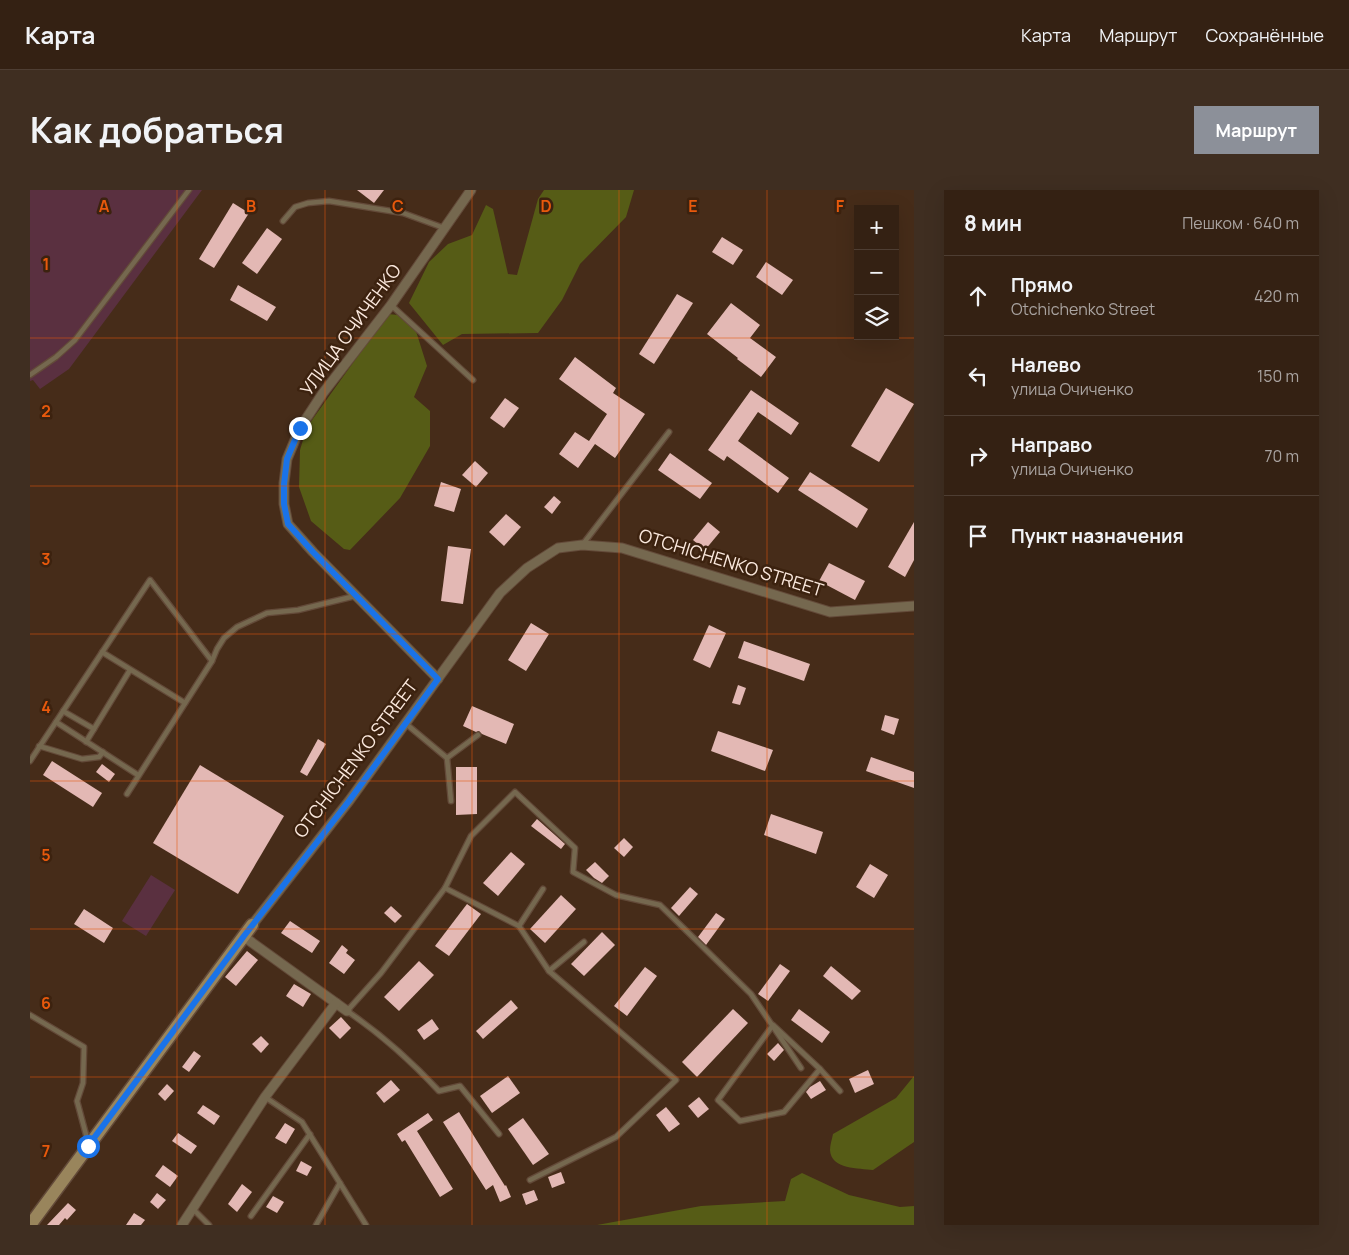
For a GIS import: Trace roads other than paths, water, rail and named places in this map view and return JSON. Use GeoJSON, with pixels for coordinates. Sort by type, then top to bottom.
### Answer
{"type":"FeatureCollection","features":[{"type":"Feature","properties":{"kind":"street","name":"УЛИЦА ОЧИЧЕНКО"},"geometry":{"type":"LineString","coordinates":[[438,679],[313,552],[288,524],[284,504],[284,484],[287,459],[300,428],[323,393],[391,306],[471,190]]}},
{"type":"Feature","properties":{"kind":"street","name":"OTCHICHENKO STREET"},"geometry":{"type":"LineString","coordinates":[[30,1225],[252,925],[349,801],[500,593],[527,568],[558,548],[582,545],[622,548],[830,612],[914,606]]}},
{"type":"Feature","properties":{"kind":"street"},"geometry":{"type":"LineString","coordinates":[[244,936],[348,1011]]}},
{"type":"Feature","properties":{"kind":"street"},"geometry":{"type":"LineString","coordinates":[[182,1225],[265,1097],[336,1003]]}},
{"type":"Feature","properties":{"kind":"lane"},"geometry":{"type":"LineString","coordinates":[[30,376],[75,340],[189,190]]}},
{"type":"Feature","properties":{"kind":"lane"},"geometry":{"type":"LineString","coordinates":[[283,221],[295,207],[308,203],[330,201],[403,213],[444,228]]}},
{"type":"Feature","properties":{"kind":"lane"},"geometry":{"type":"LineString","coordinates":[[391,306],[473,380]]}},
{"type":"Feature","properties":{"kind":"lane"},"geometry":{"type":"LineString","coordinates":[[582,545],[669,432]]}},
{"type":"Feature","properties":{"kind":"lane"},"geometry":{"type":"LineString","coordinates":[[30,761],[150,580],[212,661]]}},
{"type":"Feature","properties":{"kind":"lane"},"geometry":{"type":"LineString","coordinates":[[126,794],[212,661],[224,638],[236,627],[267,613],[298,610],[357,596]]}},
{"type":"Feature","properties":{"kind":"lane"},"geometry":{"type":"LineString","coordinates":[[102,652],[185,703]]}},
{"type":"Feature","properties":{"kind":"lane"},"geometry":{"type":"LineString","coordinates":[[86,742],[130,670]]}},
{"type":"Feature","properties":{"kind":"lane"},"geometry":{"type":"LineString","coordinates":[[63,711],[94,729]]}},
{"type":"Feature","properties":{"kind":"lane"},"geometry":{"type":"LineString","coordinates":[[56,722],[138,775]]}},
{"type":"Feature","properties":{"kind":"lane"},"geometry":{"type":"LineString","coordinates":[[405,723],[447,758],[451,801]]}},
{"type":"Feature","properties":{"kind":"lane"},"geometry":{"type":"LineString","coordinates":[[447,758],[478,735]]}},
{"type":"Feature","properties":{"kind":"lane"},"geometry":{"type":"LineString","coordinates":[[39,746],[82,759],[99,757],[103,752]]}},
{"type":"Feature","properties":{"kind":"lane"},"geometry":{"type":"LineString","coordinates":[[498,1134],[460,1086],[439,1091],[419,1070],[366,1024],[348,1011],[381,973],[445,888],[471,836],[515,792],[575,848],[573,872],[616,895],[660,905],[751,994],[800,1068]]}},
{"type":"Feature","properties":{"kind":"lane"},"geometry":{"type":"LineString","coordinates":[[445,888],[519,926],[549,971],[676,1080],[616,1137],[530,1180]]}},
{"type":"Feature","properties":{"kind":"lane"},"geometry":{"type":"LineString","coordinates":[[519,926],[543,889]]}},
{"type":"Feature","properties":{"kind":"lane"},"geometry":{"type":"LineString","coordinates":[[549,971],[584,942]]}},
{"type":"Feature","properties":{"kind":"lane"},"geometry":{"type":"LineString","coordinates":[[30,1016],[84,1047],[83,1083],[77,1101],[88,1146]]}},
{"type":"Feature","properties":{"kind":"lane"},"geometry":{"type":"LineString","coordinates":[[773,1026],[718,1100],[740,1121],[784,1112],[820,1069]]}},
{"type":"Feature","properties":{"kind":"lane"},"geometry":{"type":"LineString","coordinates":[[773,1026],[820,1069],[840,1091]]}},
{"type":"Feature","properties":{"kind":"lane"},"geometry":{"type":"LineString","coordinates":[[265,1097],[302,1122],[366,1225]]}},
{"type":"Feature","properties":{"kind":"lane"},"geometry":{"type":"LineString","coordinates":[[251,1216],[310,1134]]}},
{"type":"Feature","properties":{"kind":"lane"},"geometry":{"type":"LineString","coordinates":[[316,1225],[340,1183]]}},
{"type":"Feature","properties":{"kind":"lane"},"geometry":{"type":"LineString","coordinates":[[192,1208],[209,1225]]}}]}
